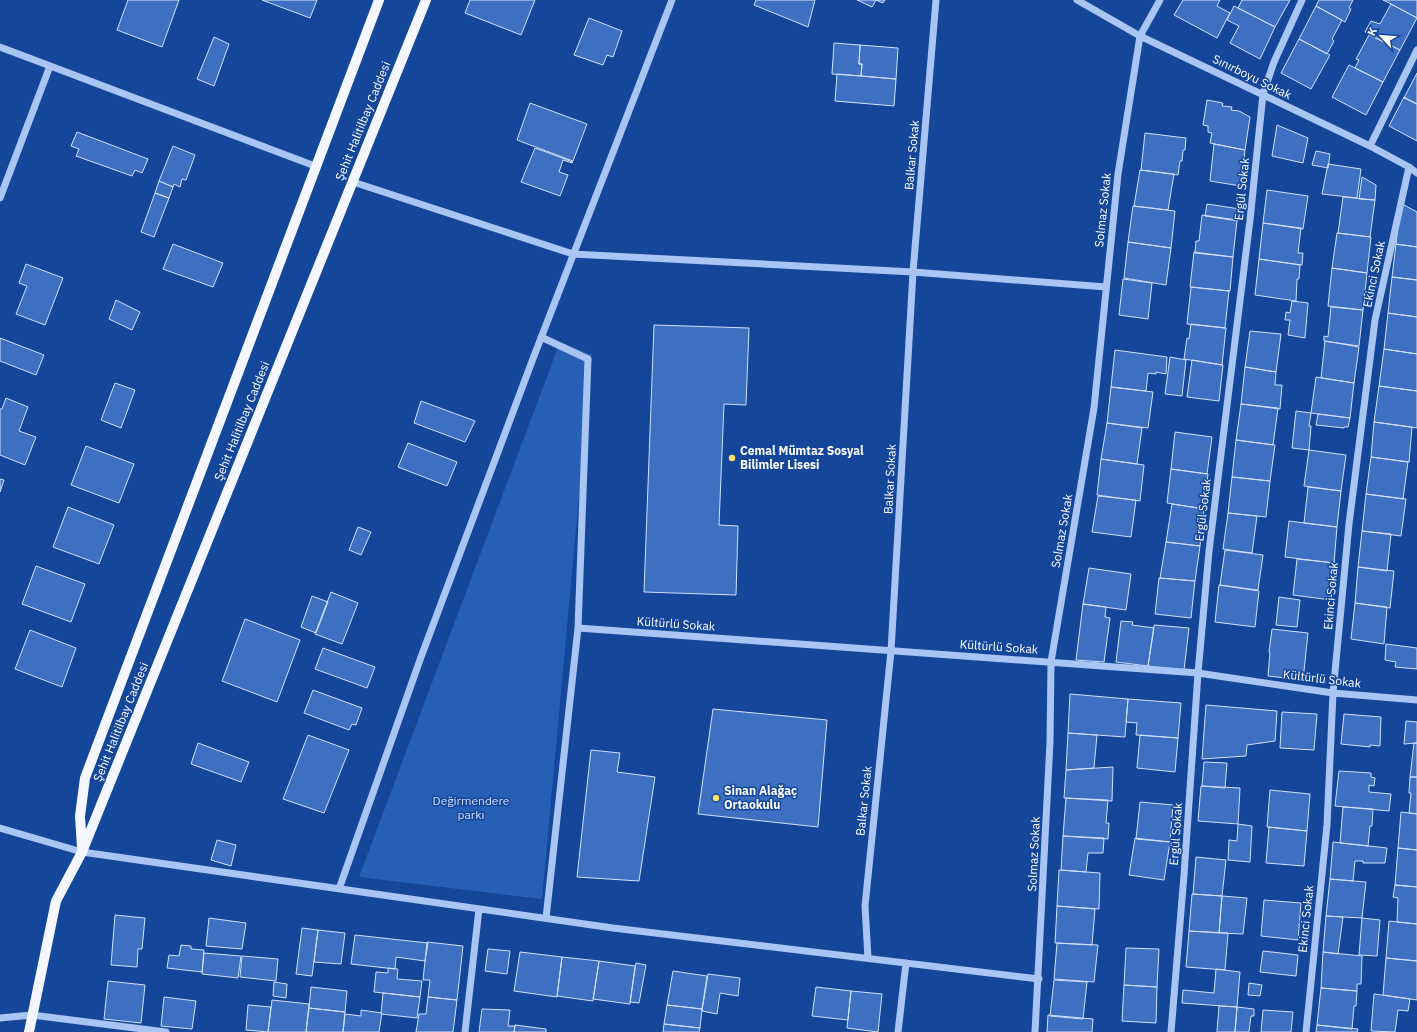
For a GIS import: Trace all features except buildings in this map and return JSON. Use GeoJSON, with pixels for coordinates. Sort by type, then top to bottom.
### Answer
{"type":"FeatureCollection","features":[{"type":"Feature","properties":{"kind":"main road","name":"Şehit Halitilbay Caddesi"},"geometry":{"type":"LineString","coordinates":[[82,852],[80,816],[85,778],[379,0]]}},
{"type":"Feature","properties":{"kind":"main road","name":"Şehit Halitilbay Caddesi"},"geometry":{"type":"LineString","coordinates":[[29,1032],[56,901],[82,852],[426,0]]}},
{"type":"Feature","properties":{"kind":"street"},"geometry":{"type":"LineString","coordinates":[[339,888],[420,657],[541,337],[672,0]]}},
{"type":"Feature","properties":{"kind":"street","name":"Balkar Sokak"},"geometry":{"type":"LineString","coordinates":[[868,958],[865,906],[891,651],[913,272],[936,0]]}},
{"type":"Feature","properties":{"kind":"street","name":"Sınırboyu Sokak"},"geometry":{"type":"LineString","coordinates":[[1077,0],[1140,36],[1370,146],[1417,173]]}},
{"type":"Feature","properties":{"kind":"street","name":"Solmaz Sokak"},"geometry":{"type":"LineString","coordinates":[[1035,1032],[1039,978],[1050,742],[1052,662],[1094,408],[1118,174],[1140,36],[1160,0]]}},
{"type":"Feature","properties":{"kind":"street","name":"Ergül Sokak"},"geometry":{"type":"LineString","coordinates":[[1171,1032],[1198,673],[1209,551],[1250,220],[1263,94],[1274,62],[1302,0]]}},
{"type":"Feature","properties":{"kind":"street"},"geometry":{"type":"LineString","coordinates":[[0,47],[315,166]]}},
{"type":"Feature","properties":{"kind":"street"},"geometry":{"type":"LineString","coordinates":[[1370,146],[1417,50]]}},
{"type":"Feature","properties":{"kind":"street"},"geometry":{"type":"LineString","coordinates":[[0,198],[50,66]]}},
{"type":"Feature","properties":{"kind":"street","name":"Ekinci Sokak"},"geometry":{"type":"LineString","coordinates":[[1306,1032],[1327,825],[1333,693],[1349,524],[1375,320],[1408,167]]}},
{"type":"Feature","properties":{"kind":"street"},"geometry":{"type":"LineString","coordinates":[[353,182],[573,254],[913,272],[1106,287]]}},
{"type":"Feature","properties":{"kind":"street"},"geometry":{"type":"LineString","coordinates":[[541,337],[588,359],[578,628],[546,918]]}},
{"type":"Feature","properties":{"kind":"street","name":"Kültürlü Sokak"},"geometry":{"type":"LineString","coordinates":[[578,628],[1198,673],[1333,693],[1417,700]]}},
{"type":"Feature","properties":{"kind":"street"},"geometry":{"type":"LineString","coordinates":[[0,828],[82,852],[613,928],[1039,978]]}},
{"type":"Feature","properties":{"kind":"street"},"geometry":{"type":"LineString","coordinates":[[465,1032],[479,909]]}},
{"type":"Feature","properties":{"kind":"street"},"geometry":{"type":"LineString","coordinates":[[898,1032],[906,963]]}},
{"type":"Feature","properties":{"kind":"street"},"geometry":{"type":"LineString","coordinates":[[0,1018],[32,1015],[166,1032]]}},
{"type":"Feature","properties":{"kind":"green space","name":"Değirmendere parkı"},"geometry":{"type":"Polygon","coordinates":[[[560,342],[592,355],[542,899],[359,877],[560,342]]]}},
{"type":"Feature","properties":{"kind":"place","name":"Cemal Mümtaz Sosyal Bilimler Lisesi"},"geometry":{"type":"Point","coordinates":[732,458]}},
{"type":"Feature","properties":{"kind":"place","name":"Sinan Alağaç Ortaokulu"},"geometry":{"type":"Point","coordinates":[716,798]}}]}
